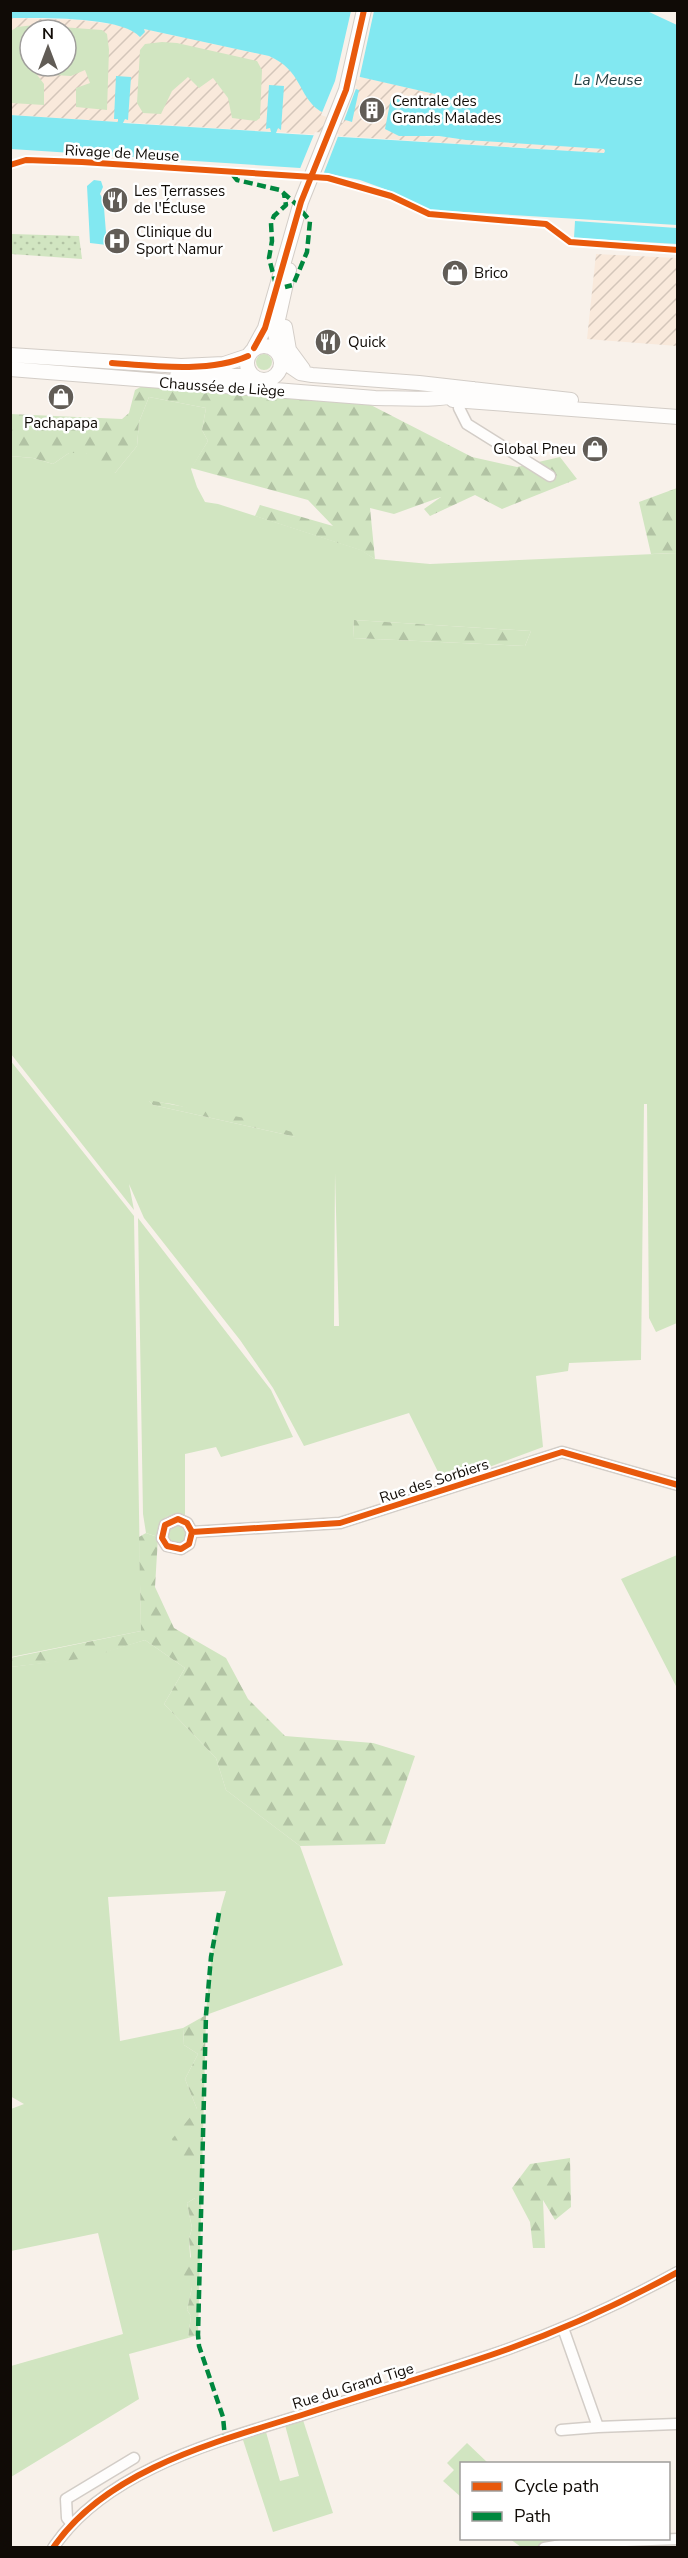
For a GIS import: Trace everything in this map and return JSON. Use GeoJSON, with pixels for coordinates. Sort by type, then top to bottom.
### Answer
{"type":"FeatureCollection","features":[{"type":"Feature","properties":{"kind":"main road"},"geometry":{"type":"LineString","coordinates":[[289,247],[289,270],[276,333],[280,357],[278,372],[269,379],[261,380],[248,370],[251,352],[265,328],[295,220],[346,90],[364,10]]}},
{"type":"Feature","properties":{"kind":"main road"},"geometry":{"type":"LineString","coordinates":[[284,294],[285,333],[289,350],[303,369],[312,375]]}},
{"type":"Feature","properties":{"kind":"main road"},"geometry":{"type":"LineString","coordinates":[[251,352],[263,345],[270,346],[280,357]]}},
{"type":"Feature","properties":{"kind":"main road","name":"Chaussée de Liège"},"geometry":{"type":"LineString","coordinates":[[10,355],[181,366],[224,364],[251,352]]}},
{"type":"Feature","properties":{"kind":"main road","name":"Chaussée de Liège"},"geometry":{"type":"LineString","coordinates":[[280,357],[300,373],[312,375],[678,408]]}},
{"type":"Feature","properties":{"kind":"main road","name":"Chaussée de Liège"},"geometry":{"type":"LineString","coordinates":[[10,369],[363,397],[434,399]]}},
{"type":"Feature","properties":{"kind":"main road"},"geometry":{"type":"LineString","coordinates":[[103,376],[253,376]]}},
{"type":"Feature","properties":{"kind":"main road","name":"Chaussée de Liège"},"geometry":{"type":"LineString","coordinates":[[269,379],[316,387],[434,399],[678,417]]}},
{"type":"Feature","properties":{"kind":"main road"},"geometry":{"type":"LineString","coordinates":[[434,399],[464,395],[473,389]]}},
{"type":"Feature","properties":{"kind":"street"},"geometry":{"type":"LineString","coordinates":[[461,401],[459,408],[467,424],[550,476]]}},
{"type":"Feature","properties":{"kind":"street","name":"Rue des Sorbiers"},"geometry":{"type":"LineString","coordinates":[[192,1532],[340,1523],[562,1452],[678,1485]]}},
{"type":"Feature","properties":{"kind":"street","name":"Rue du Grand Tige"},"geometry":{"type":"LineString","coordinates":[[53,2547],[71,2523],[110,2492],[189,2450],[481,2358],[563,2328],[627,2300],[678,2272]]}},
{"type":"Feature","properties":{"kind":"street"},"geometry":{"type":"LineString","coordinates":[[563,2328],[598,2427]]}},
{"type":"Feature","properties":{"kind":"street"},"geometry":{"type":"LineString","coordinates":[[561,2430],[676,2424]]}},
{"type":"Feature","properties":{"kind":"street"},"geometry":{"type":"LineString","coordinates":[[71,2523],[67,2518],[66,2499],[134,2458]]}},
{"type":"Feature","properties":{"kind":"street"},"geometry":{"type":"LineString","coordinates":[[544,2547],[572,2543],[652,2540]]}},
{"type":"Feature","properties":{"kind":"shaded area"},"geometry":{"type":"Polygon","coordinates":[[[10,18],[18,18],[18,78],[78,78],[78,20],[80,20],[124,26],[137,33],[144,29],[269,56],[291,70],[314,105],[330,115],[347,74],[449,97],[433,105],[391,98],[426,137],[439,136],[466,140],[604,149],[604,153],[11,115],[10,18]]]}},
{"type":"Feature","properties":{"kind":"shaded area"},"geometry":{"type":"Polygon","coordinates":[[[596,254],[677,258],[677,346],[587,339],[596,254]]]}},
{"type":"Feature","properties":{"kind":"green space"},"geometry":{"type":"Polygon","coordinates":[[[17,27],[18,78],[40,78],[44,84],[44,105],[11,103],[11,31],[17,27]]]}},
{"type":"Feature","properties":{"kind":"green space"},"geometry":{"type":"Polygon","coordinates":[[[78,28],[102,30],[107,34],[109,50],[107,110],[76,107],[76,88],[90,83],[85,70],[78,73],[78,28]]]}},
{"type":"Feature","properties":{"kind":"green space"},"geometry":{"type":"Polygon","coordinates":[[[177,43],[257,61],[262,70],[260,118],[256,121],[232,118],[228,98],[213,78],[199,88],[188,77],[172,91],[161,114],[143,113],[137,103],[140,50],[145,44],[177,43]]]}},
{"type":"Feature","properties":{"kind":"green space"},"geometry":{"type":"Polygon","coordinates":[[[11,234],[79,236],[82,259],[11,254],[11,234]]]}},
{"type":"Feature","properties":{"kind":"green space"},"geometry":{"type":"Polygon","coordinates":[[[264,354],[270,356],[272,362],[270,368],[264,370],[258,368],[256,362],[258,356],[264,354]]]}},
{"type":"Feature","properties":{"kind":"green space"},"geometry":{"type":"Polygon","coordinates":[[[146,384],[363,401],[472,457],[517,467],[560,457],[577,479],[502,509],[475,495],[430,516],[424,509],[441,497],[394,514],[370,508],[375,559],[360,550],[255,516],[260,505],[333,526],[308,500],[191,468],[208,441],[202,430],[206,408],[149,397],[139,422],[137,446],[115,473],[94,470],[86,453],[69,453],[53,464],[33,458],[11,456],[10,414],[122,419],[129,413],[135,390],[146,384]]]}},
{"type":"Feature","properties":{"kind":"green space"},"geometry":{"type":"Polygon","coordinates":[[[149,397],[206,408],[202,430],[208,441],[191,469],[205,502],[218,504],[361,550],[375,559],[430,564],[677,553],[677,1323],[656,1332],[649,1318],[647,1104],[644,1104],[641,1360],[569,1363],[568,1371],[536,1376],[543,1447],[444,1484],[409,1413],[304,1446],[273,1388],[240,1340],[144,1218],[129,1184],[134,1210],[11,1054],[10,456],[33,458],[53,464],[69,453],[86,453],[115,473],[137,446],[139,422],[149,397]],[[354,620],[353,638],[525,646],[531,631],[354,620]],[[149,1101],[153,1105],[296,1137],[172,1104],[149,1101]],[[335,1173],[334,1326],[339,1326],[335,1173]]]}},
{"type":"Feature","properties":{"kind":"green space"},"geometry":{"type":"Polygon","coordinates":[[[677,488],[677,553],[651,554],[639,502],[677,488]]]}},
{"type":"Feature","properties":{"kind":"green space"},"geometry":{"type":"Polygon","coordinates":[[[354,620],[531,631],[525,646],[353,638],[354,620]]]}},
{"type":"Feature","properties":{"kind":"green space"},"geometry":{"type":"Polygon","coordinates":[[[10,1060],[134,1216],[141,1631],[11,1657],[10,1060]]]}},
{"type":"Feature","properties":{"kind":"green space"},"geometry":{"type":"Polygon","coordinates":[[[148,1100],[250,1119],[295,1133],[296,1137],[153,1105],[148,1100]]]}},
{"type":"Feature","properties":{"kind":"green space"},"geometry":{"type":"Polygon","coordinates":[[[138,1218],[271,1390],[293,1437],[221,1457],[216,1447],[185,1454],[185,1515],[166,1517],[158,1529],[158,1537],[146,1533],[143,1514],[138,1218]]]}},
{"type":"Feature","properties":{"kind":"green space"},"geometry":{"type":"Polygon","coordinates":[[[177,1524],[184,1527],[187,1534],[184,1541],[177,1544],[170,1541],[167,1534],[170,1527],[177,1524]]]}},
{"type":"Feature","properties":{"kind":"green space"},"geometry":{"type":"Polygon","coordinates":[[[146,1533],[158,1537],[155,1587],[174,1628],[226,1658],[248,1699],[285,1736],[373,1743],[415,1756],[385,1844],[300,1846],[226,1790],[216,1758],[164,1704],[185,1668],[145,1640],[88,1658],[11,1667],[10,1658],[141,1631],[139,1537],[146,1533]]]}},
{"type":"Feature","properties":{"kind":"green space"},"geometry":{"type":"Polygon","coordinates":[[[677,1555],[677,1688],[621,1579],[677,1555]]]}},
{"type":"Feature","properties":{"kind":"green space"},"geometry":{"type":"Polygon","coordinates":[[[145,1640],[185,1668],[164,1704],[216,1758],[226,1790],[300,1846],[343,1965],[206,2015],[212,1953],[226,1891],[108,1897],[120,2041],[183,2028],[184,2045],[198,2054],[185,2079],[197,2109],[195,2198],[187,2203],[192,2228],[189,2239],[192,2287],[187,2310],[191,2316],[188,2338],[129,2354],[139,2399],[11,2477],[11,2366],[123,2334],[98,2233],[11,2251],[11,2109],[24,2104],[10,2096],[11,1667],[88,1657],[145,1640]]]}},
{"type":"Feature","properties":{"kind":"green space"},"geometry":{"type":"Polygon","coordinates":[[[206,2015],[198,2335],[188,2338],[191,2316],[187,2310],[192,2287],[180,2269],[191,2257],[189,2239],[192,2228],[187,2203],[195,2198],[195,2172],[182,2172],[172,2139],[197,2109],[185,2079],[198,2054],[184,2045],[183,2028],[206,2015]]]}},
{"type":"Feature","properties":{"kind":"green space"},"geometry":{"type":"Polygon","coordinates":[[[570,2158],[571,2207],[555,2220],[543,2200],[545,2248],[533,2248],[530,2222],[512,2188],[530,2164],[570,2158]]]}},
{"type":"Feature","properties":{"kind":"green space"},"geometry":{"type":"Polygon","coordinates":[[[303,2420],[333,2513],[273,2532],[243,2440],[266,2432],[280,2481],[299,2476],[285,2425],[303,2420]]]}},
{"type":"Feature","properties":{"kind":"green space"},"geometry":{"type":"Polygon","coordinates":[[[467,2443],[487,2462],[460,2462],[460,2496],[443,2481],[454,2470],[447,2463],[467,2443]]]}},
{"type":"Feature","properties":{"kind":"green space"},"geometry":{"type":"Polygon","coordinates":[[[511,2540],[568,2540],[572,2543],[544,2547],[521,2547],[511,2540]]]}},
{"type":"Feature","properties":{"kind":"water","name":"La Meuse"},"geometry":{"type":"Polygon","coordinates":[[[11,11],[647,11],[677,25],[677,225],[430,210],[393,192],[360,180],[300,168],[11,149],[10,115],[118,122],[118,119],[114,119],[116,76],[131,77],[128,120],[125,119],[123,123],[271,132],[270,128],[266,129],[269,85],[284,86],[281,130],[278,128],[276,133],[604,153],[605,151],[604,149],[466,140],[439,136],[399,136],[385,129],[391,98],[433,105],[448,97],[347,74],[343,85],[359,90],[352,122],[320,111],[307,98],[288,69],[269,56],[144,29],[145,32],[140,37],[131,30],[116,25],[78,20],[78,18],[11,18],[11,11]]]}},
{"type":"Feature","properties":{"kind":"water"},"geometry":{"type":"Polygon","coordinates":[[[94,180],[101,181],[103,187],[100,194],[107,207],[104,208],[107,245],[90,243],[87,186],[94,180]]]}},
{"type":"Feature","properties":{"kind":"water"},"geometry":{"type":"Polygon","coordinates":[[[575,221],[677,228],[677,244],[574,238],[575,221]]]}},
{"type":"Feature","properties":{"kind":"pier"},"geometry":{"type":"Polygon","coordinates":[[[351,11],[374,11],[359,80],[349,78],[347,83],[357,86],[343,123],[321,115],[335,81],[351,11]]]}},
{"type":"Feature","properties":{"kind":"pier"},"geometry":{"type":"Polygon","coordinates":[[[315,132],[339,134],[323,175],[299,171],[315,132]]]}},
{"type":"Feature","properties":{"kind":"marked path"},"geometry":{"type":"LineString","coordinates":[[233,175],[237,180],[280,190],[310,221],[307,252],[293,285],[285,287]]}},
{"type":"Feature","properties":{"kind":"marked path"},"geometry":{"type":"LineString","coordinates":[[276,285],[269,258],[272,241],[271,223],[274,216],[286,205],[284,194]]}},
{"type":"Feature","properties":{"kind":"marked path"},"geometry":{"type":"LineString","coordinates":[[219,1913],[211,1957],[206,2015],[198,2335],[199,2346],[223,2417],[225,2438]]}},
{"type":"Feature","properties":{"kind":"cycle path"},"geometry":{"type":"LineString","coordinates":[[254,348],[265,328],[301,202],[346,90],[364,10]]}},
{"type":"Feature","properties":{"kind":"cycle path","name":"Rivage de Meuse"},"geometry":{"type":"LineString","coordinates":[[10,165],[26,160],[82,162],[328,178],[391,196],[429,214],[546,224],[570,242],[678,250]]}},
{"type":"Feature","properties":{"kind":"cycle path"},"geometry":{"type":"LineString","coordinates":[[112,363],[181,367],[216,365],[248,356]]}},
{"type":"Feature","properties":{"kind":"cycle path"},"geometry":{"type":"LineString","coordinates":[[192,1532],[189,1544],[181,1549],[167,1546],[162,1538],[165,1525],[178,1519],[187,1523],[192,1532],[340,1523],[562,1452],[678,1485]]}},
{"type":"Feature","properties":{"kind":"cycle path"},"geometry":{"type":"LineString","coordinates":[[53,2548],[76,2521],[103,2498],[133,2478],[167,2462],[201,2447],[515,2346],[586,2318],[678,2272]]}},
{"type":"Feature","properties":{"kind":"place","name":"Centrale des Grands Malades"},"geometry":{"type":"Point","coordinates":[372,110]}},
{"type":"Feature","properties":{"kind":"place","name":"Les Terrasses de l'Écluse"},"geometry":{"type":"Point","coordinates":[115,200]}},
{"type":"Feature","properties":{"kind":"place","name":"Clinique du Sport Namur"},"geometry":{"type":"Point","coordinates":[117,241]}},
{"type":"Feature","properties":{"kind":"place","name":"Brico"},"geometry":{"type":"Point","coordinates":[455,273]}},
{"type":"Feature","properties":{"kind":"place","name":"Quick"},"geometry":{"type":"Point","coordinates":[328,342]}},
{"type":"Feature","properties":{"kind":"place","name":"Pachapapa"},"geometry":{"type":"Point","coordinates":[61,397]}},
{"type":"Feature","properties":{"kind":"place","name":"Global Pneu"},"geometry":{"type":"Point","coordinates":[595,449]}}]}
